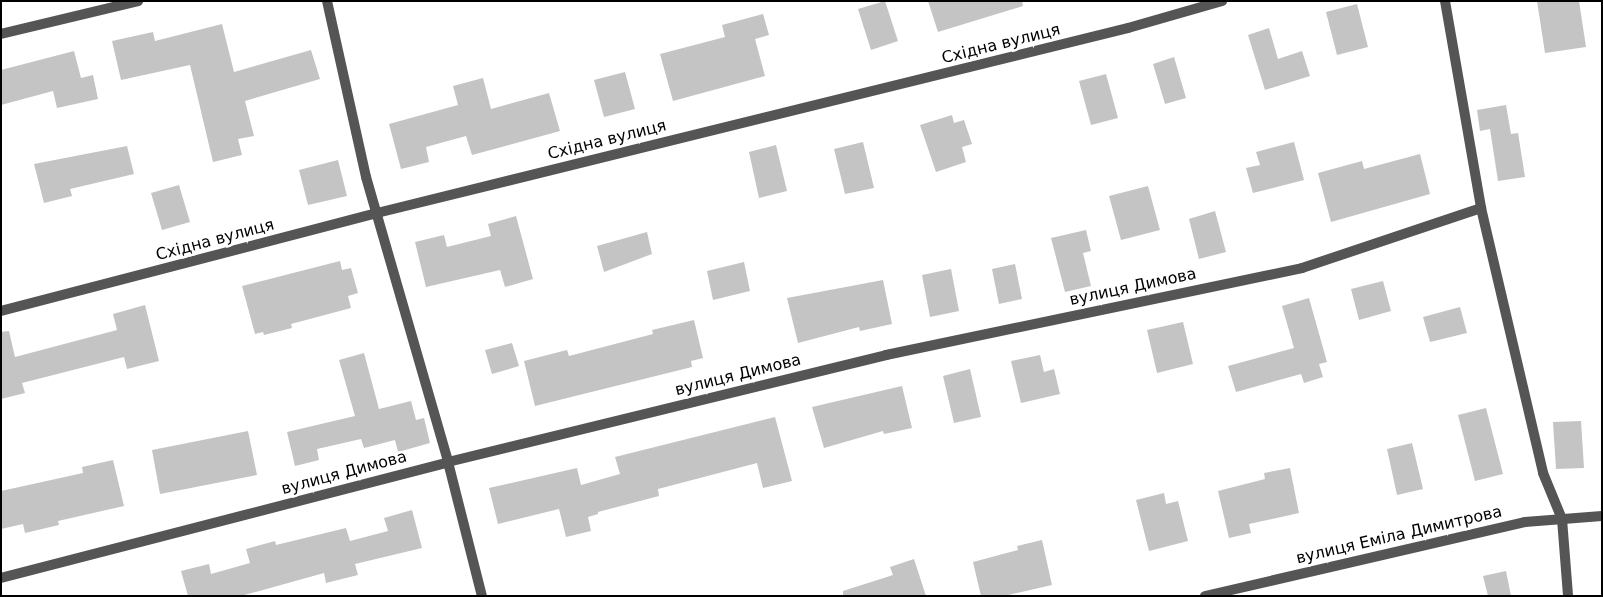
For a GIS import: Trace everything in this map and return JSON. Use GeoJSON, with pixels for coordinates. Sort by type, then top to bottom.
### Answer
{"type":"FeatureCollection","features":[{"type":"Feature","properties":{"kind":"street"},"geometry":{"type":"LineString","coordinates":[[1,34],[138,1]]}},
{"type":"Feature","properties":{"kind":"street"},"geometry":{"type":"LineString","coordinates":[[327,1],[366,177],[448,462],[482,596]]}},
{"type":"Feature","properties":{"kind":"street","name":"Східна вулиця"},"geometry":{"type":"LineString","coordinates":[[1,311],[377,213],[1128,28],[1222,1]]}},
{"type":"Feature","properties":{"kind":"street"},"geometry":{"type":"LineString","coordinates":[[1445,1],[1482,208],[1543,472],[1562,519],[1568,596]]}},
{"type":"Feature","properties":{"kind":"street","name":"вулиця Димова"},"geometry":{"type":"LineString","coordinates":[[1,578],[448,462],[886,354],[1302,268],[1482,208]]}},
{"type":"Feature","properties":{"kind":"street","name":"вулиця Еміла Димитрова"},"geometry":{"type":"LineString","coordinates":[[1206,596],[1525,522],[1602,516]]}},
{"type":"Feature","properties":{"kind":"building"},"geometry":{"type":"Polygon","coordinates":[[[885,1],[898,41],[871,50],[858,9],[885,1]]]}},
{"type":"Feature","properties":{"kind":"building"},"geometry":{"type":"Polygon","coordinates":[[[928,1],[1022,1],[1023,6],[938,32],[928,1]]]}},
{"type":"Feature","properties":{"kind":"building"},"geometry":{"type":"Polygon","coordinates":[[[1537,1],[1579,1],[1586,47],[1545,53],[1537,1]]]}},
{"type":"Feature","properties":{"kind":"building"},"geometry":{"type":"Polygon","coordinates":[[[1357,4],[1368,47],[1337,55],[1326,12],[1357,4]]]}},
{"type":"Feature","properties":{"kind":"building"},"geometry":{"type":"Polygon","coordinates":[[[763,14],[769,35],[755,39],[765,76],[673,101],[660,54],[725,37],[722,25],[763,14]]]}},
{"type":"Feature","properties":{"kind":"building"},"geometry":{"type":"Polygon","coordinates":[[[222,24],[234,72],[311,50],[320,79],[245,101],[254,136],[238,139],[242,155],[213,162],[190,65],[121,80],[112,41],[153,32],[155,41],[222,24]]]}},
{"type":"Feature","properties":{"kind":"building"},"geometry":{"type":"Polygon","coordinates":[[[1269,28],[1278,59],[1302,51],[1310,76],[1265,90],[1248,35],[1269,28]]]}},
{"type":"Feature","properties":{"kind":"building"},"geometry":{"type":"Polygon","coordinates":[[[74,51],[81,78],[93,75],[98,99],[57,108],[53,91],[1,105],[1,70],[74,51]]]}},
{"type":"Feature","properties":{"kind":"building"},"geometry":{"type":"Polygon","coordinates":[[[1174,57],[1186,98],[1165,104],[1153,64],[1174,57]]]}},
{"type":"Feature","properties":{"kind":"building"},"geometry":{"type":"Polygon","coordinates":[[[625,72],[635,109],[604,117],[594,80],[625,72]]]}},
{"type":"Feature","properties":{"kind":"building"},"geometry":{"type":"Polygon","coordinates":[[[1106,74],[1118,118],[1091,125],[1079,81],[1106,74]]]}},
{"type":"Feature","properties":{"kind":"building"},"geometry":{"type":"Polygon","coordinates":[[[483,78],[491,109],[549,93],[560,131],[472,155],[466,136],[426,147],[429,162],[401,169],[389,124],[458,105],[453,86],[483,78]]]}},
{"type":"Feature","properties":{"kind":"building"},"geometry":{"type":"Polygon","coordinates":[[[1506,105],[1511,134],[1518,133],[1525,177],[1498,181],[1490,129],[1480,131],[1477,110],[1506,105]]]}},
{"type":"Feature","properties":{"kind":"building"},"geometry":{"type":"Polygon","coordinates":[[[952,115],[954,123],[964,120],[972,144],[962,147],[966,162],[936,172],[920,125],[952,115]]]}},
{"type":"Feature","properties":{"kind":"building"},"geometry":{"type":"Polygon","coordinates":[[[863,142],[874,188],[845,194],[834,149],[863,142]]]}},
{"type":"Feature","properties":{"kind":"building"},"geometry":{"type":"Polygon","coordinates":[[[1294,142],[1304,180],[1253,193],[1246,168],[1260,165],[1256,152],[1294,142]]]}},
{"type":"Feature","properties":{"kind":"building"},"geometry":{"type":"Polygon","coordinates":[[[776,145],[787,191],[759,198],[749,152],[776,145]]]}},
{"type":"Feature","properties":{"kind":"building"},"geometry":{"type":"Polygon","coordinates":[[[127,146],[134,174],[70,189],[72,196],[44,203],[34,164],[127,146]]]}},
{"type":"Feature","properties":{"kind":"building"},"geometry":{"type":"Polygon","coordinates":[[[1420,154],[1430,194],[1331,222],[1318,173],[1362,161],[1364,169],[1420,154]]]}},
{"type":"Feature","properties":{"kind":"building"},"geometry":{"type":"Polygon","coordinates":[[[338,160],[347,196],[308,205],[299,170],[338,160]]]}},
{"type":"Feature","properties":{"kind":"building"},"geometry":{"type":"Polygon","coordinates":[[[179,185],[190,222],[162,230],[151,193],[179,185]]]}},
{"type":"Feature","properties":{"kind":"building"},"geometry":{"type":"Polygon","coordinates":[[[1148,186],[1160,230],[1121,240],[1109,196],[1148,186]]]}},
{"type":"Feature","properties":{"kind":"building"},"geometry":{"type":"Polygon","coordinates":[[[1215,211],[1226,252],[1199,259],[1189,219],[1215,211]]]}},
{"type":"Feature","properties":{"kind":"building"},"geometry":{"type":"Polygon","coordinates":[[[516,216],[533,279],[505,287],[500,270],[426,287],[415,242],[444,235],[447,247],[491,236],[488,224],[516,216]]]}},
{"type":"Feature","properties":{"kind":"building"},"geometry":{"type":"Polygon","coordinates":[[[1086,230],[1091,251],[1083,253],[1091,286],[1065,292],[1051,238],[1086,230]]]}},
{"type":"Feature","properties":{"kind":"building"},"geometry":{"type":"Polygon","coordinates":[[[647,232],[652,254],[604,272],[597,246],[647,232]]]}},
{"type":"Feature","properties":{"kind":"building"},"geometry":{"type":"Polygon","coordinates":[[[340,261],[342,270],[351,268],[358,293],[348,296],[351,308],[291,324],[292,328],[264,335],[263,332],[255,334],[242,286],[340,261]]]}},
{"type":"Feature","properties":{"kind":"building"},"geometry":{"type":"Polygon","coordinates":[[[744,262],[750,291],[713,300],[707,271],[744,262]]]}},
{"type":"Feature","properties":{"kind":"building"},"geometry":{"type":"Polygon","coordinates":[[[1015,264],[1022,299],[999,304],[992,269],[1015,264]]]}},
{"type":"Feature","properties":{"kind":"building"},"geometry":{"type":"Polygon","coordinates":[[[951,269],[959,311],[930,317],[922,275],[951,269]]]}},
{"type":"Feature","properties":{"kind":"building"},"geometry":{"type":"Polygon","coordinates":[[[883,280],[892,324],[860,331],[859,327],[798,343],[787,298],[883,280]]]}},
{"type":"Feature","properties":{"kind":"building"},"geometry":{"type":"Polygon","coordinates":[[[1383,281],[1391,311],[1359,320],[1351,289],[1383,281]]]}},
{"type":"Feature","properties":{"kind":"building"},"geometry":{"type":"Polygon","coordinates":[[[1309,298],[1327,362],[1319,364],[1323,377],[1304,383],[1301,374],[1236,392],[1228,366],[1294,348],[1282,306],[1309,298]]]}},
{"type":"Feature","properties":{"kind":"building"},"geometry":{"type":"Polygon","coordinates":[[[145,305],[159,361],[127,369],[124,357],[22,383],[25,393],[1,399],[1,332],[9,331],[15,357],[117,330],[113,314],[145,305]]]}},
{"type":"Feature","properties":{"kind":"building"},"geometry":{"type":"Polygon","coordinates":[[[1460,307],[1467,333],[1430,342],[1423,317],[1460,307]]]}},
{"type":"Feature","properties":{"kind":"building"},"geometry":{"type":"Polygon","coordinates":[[[694,320],[703,358],[691,361],[692,367],[535,406],[524,361],[567,350],[569,356],[653,334],[652,330],[694,320]]]}},
{"type":"Feature","properties":{"kind":"building"},"geometry":{"type":"Polygon","coordinates":[[[1183,322],[1193,364],[1157,373],[1147,330],[1183,322]]]}},
{"type":"Feature","properties":{"kind":"building"},"geometry":{"type":"Polygon","coordinates":[[[512,343],[519,366],[492,374],[485,350],[512,343]]]}},
{"type":"Feature","properties":{"kind":"building"},"geometry":{"type":"Polygon","coordinates":[[[364,353],[379,409],[411,401],[416,420],[424,418],[430,443],[398,452],[395,440],[364,448],[361,439],[317,449],[319,460],[295,466],[287,432],[355,416],[339,360],[364,353]]]}},
{"type":"Feature","properties":{"kind":"building"},"geometry":{"type":"Polygon","coordinates":[[[1040,355],[1044,372],[1054,369],[1060,394],[1021,403],[1011,361],[1040,355]]]}},
{"type":"Feature","properties":{"kind":"building"},"geometry":{"type":"Polygon","coordinates":[[[970,369],[981,417],[954,423],[943,376],[970,369]]]}},
{"type":"Feature","properties":{"kind":"building"},"geometry":{"type":"Polygon","coordinates":[[[902,386],[912,428],[884,434],[883,431],[824,448],[812,407],[902,386]]]}},
{"type":"Feature","properties":{"kind":"building"},"geometry":{"type":"Polygon","coordinates":[[[1486,408],[1503,474],[1475,481],[1458,415],[1486,408]]]}},
{"type":"Feature","properties":{"kind":"building"},"geometry":{"type":"Polygon","coordinates":[[[775,417],[792,481],[763,488],[757,463],[658,489],[659,496],[598,512],[598,514],[588,517],[591,531],[566,537],[559,509],[498,524],[489,488],[577,468],[581,485],[620,474],[615,457],[775,417]]]}},
{"type":"Feature","properties":{"kind":"building"},"geometry":{"type":"Polygon","coordinates":[[[1581,421],[1584,468],[1556,469],[1553,422],[1581,421]]]}},
{"type":"Feature","properties":{"kind":"building"},"geometry":{"type":"Polygon","coordinates":[[[248,431],[257,475],[160,494],[152,450],[248,431]]]}},
{"type":"Feature","properties":{"kind":"building"},"geometry":{"type":"Polygon","coordinates":[[[1412,443],[1423,489],[1397,495],[1387,449],[1412,443]]]}},
{"type":"Feature","properties":{"kind":"building"},"geometry":{"type":"Polygon","coordinates":[[[113,460],[124,506],[58,521],[59,525],[25,533],[23,524],[1,529],[1,491],[83,473],[82,467],[113,460]]]}},
{"type":"Feature","properties":{"kind":"building"},"geometry":{"type":"Polygon","coordinates":[[[1290,468],[1299,513],[1249,524],[1251,533],[1229,538],[1218,491],[1265,479],[1264,473],[1290,468]]]}},
{"type":"Feature","properties":{"kind":"building"},"geometry":{"type":"Polygon","coordinates":[[[1164,493],[1166,504],[1178,501],[1188,541],[1149,551],[1136,500],[1164,493]]]}},
{"type":"Feature","properties":{"kind":"building"},"geometry":{"type":"Polygon","coordinates":[[[412,510],[422,548],[355,564],[358,575],[326,583],[324,573],[241,596],[188,596],[181,571],[209,564],[211,574],[250,563],[246,549],[275,541],[276,545],[346,528],[350,541],[388,531],[384,518],[412,510]]]}},
{"type":"Feature","properties":{"kind":"building"},"geometry":{"type":"Polygon","coordinates":[[[1042,540],[1052,585],[1004,596],[981,596],[973,562],[1018,550],[1017,546],[1042,540]]]}},
{"type":"Feature","properties":{"kind":"building"},"geometry":{"type":"Polygon","coordinates":[[[914,559],[926,596],[843,596],[843,591],[893,575],[890,567],[914,559]]]}},
{"type":"Feature","properties":{"kind":"building"},"geometry":{"type":"Polygon","coordinates":[[[1506,571],[1511,596],[1488,596],[1483,576],[1506,571]]]}}]}
